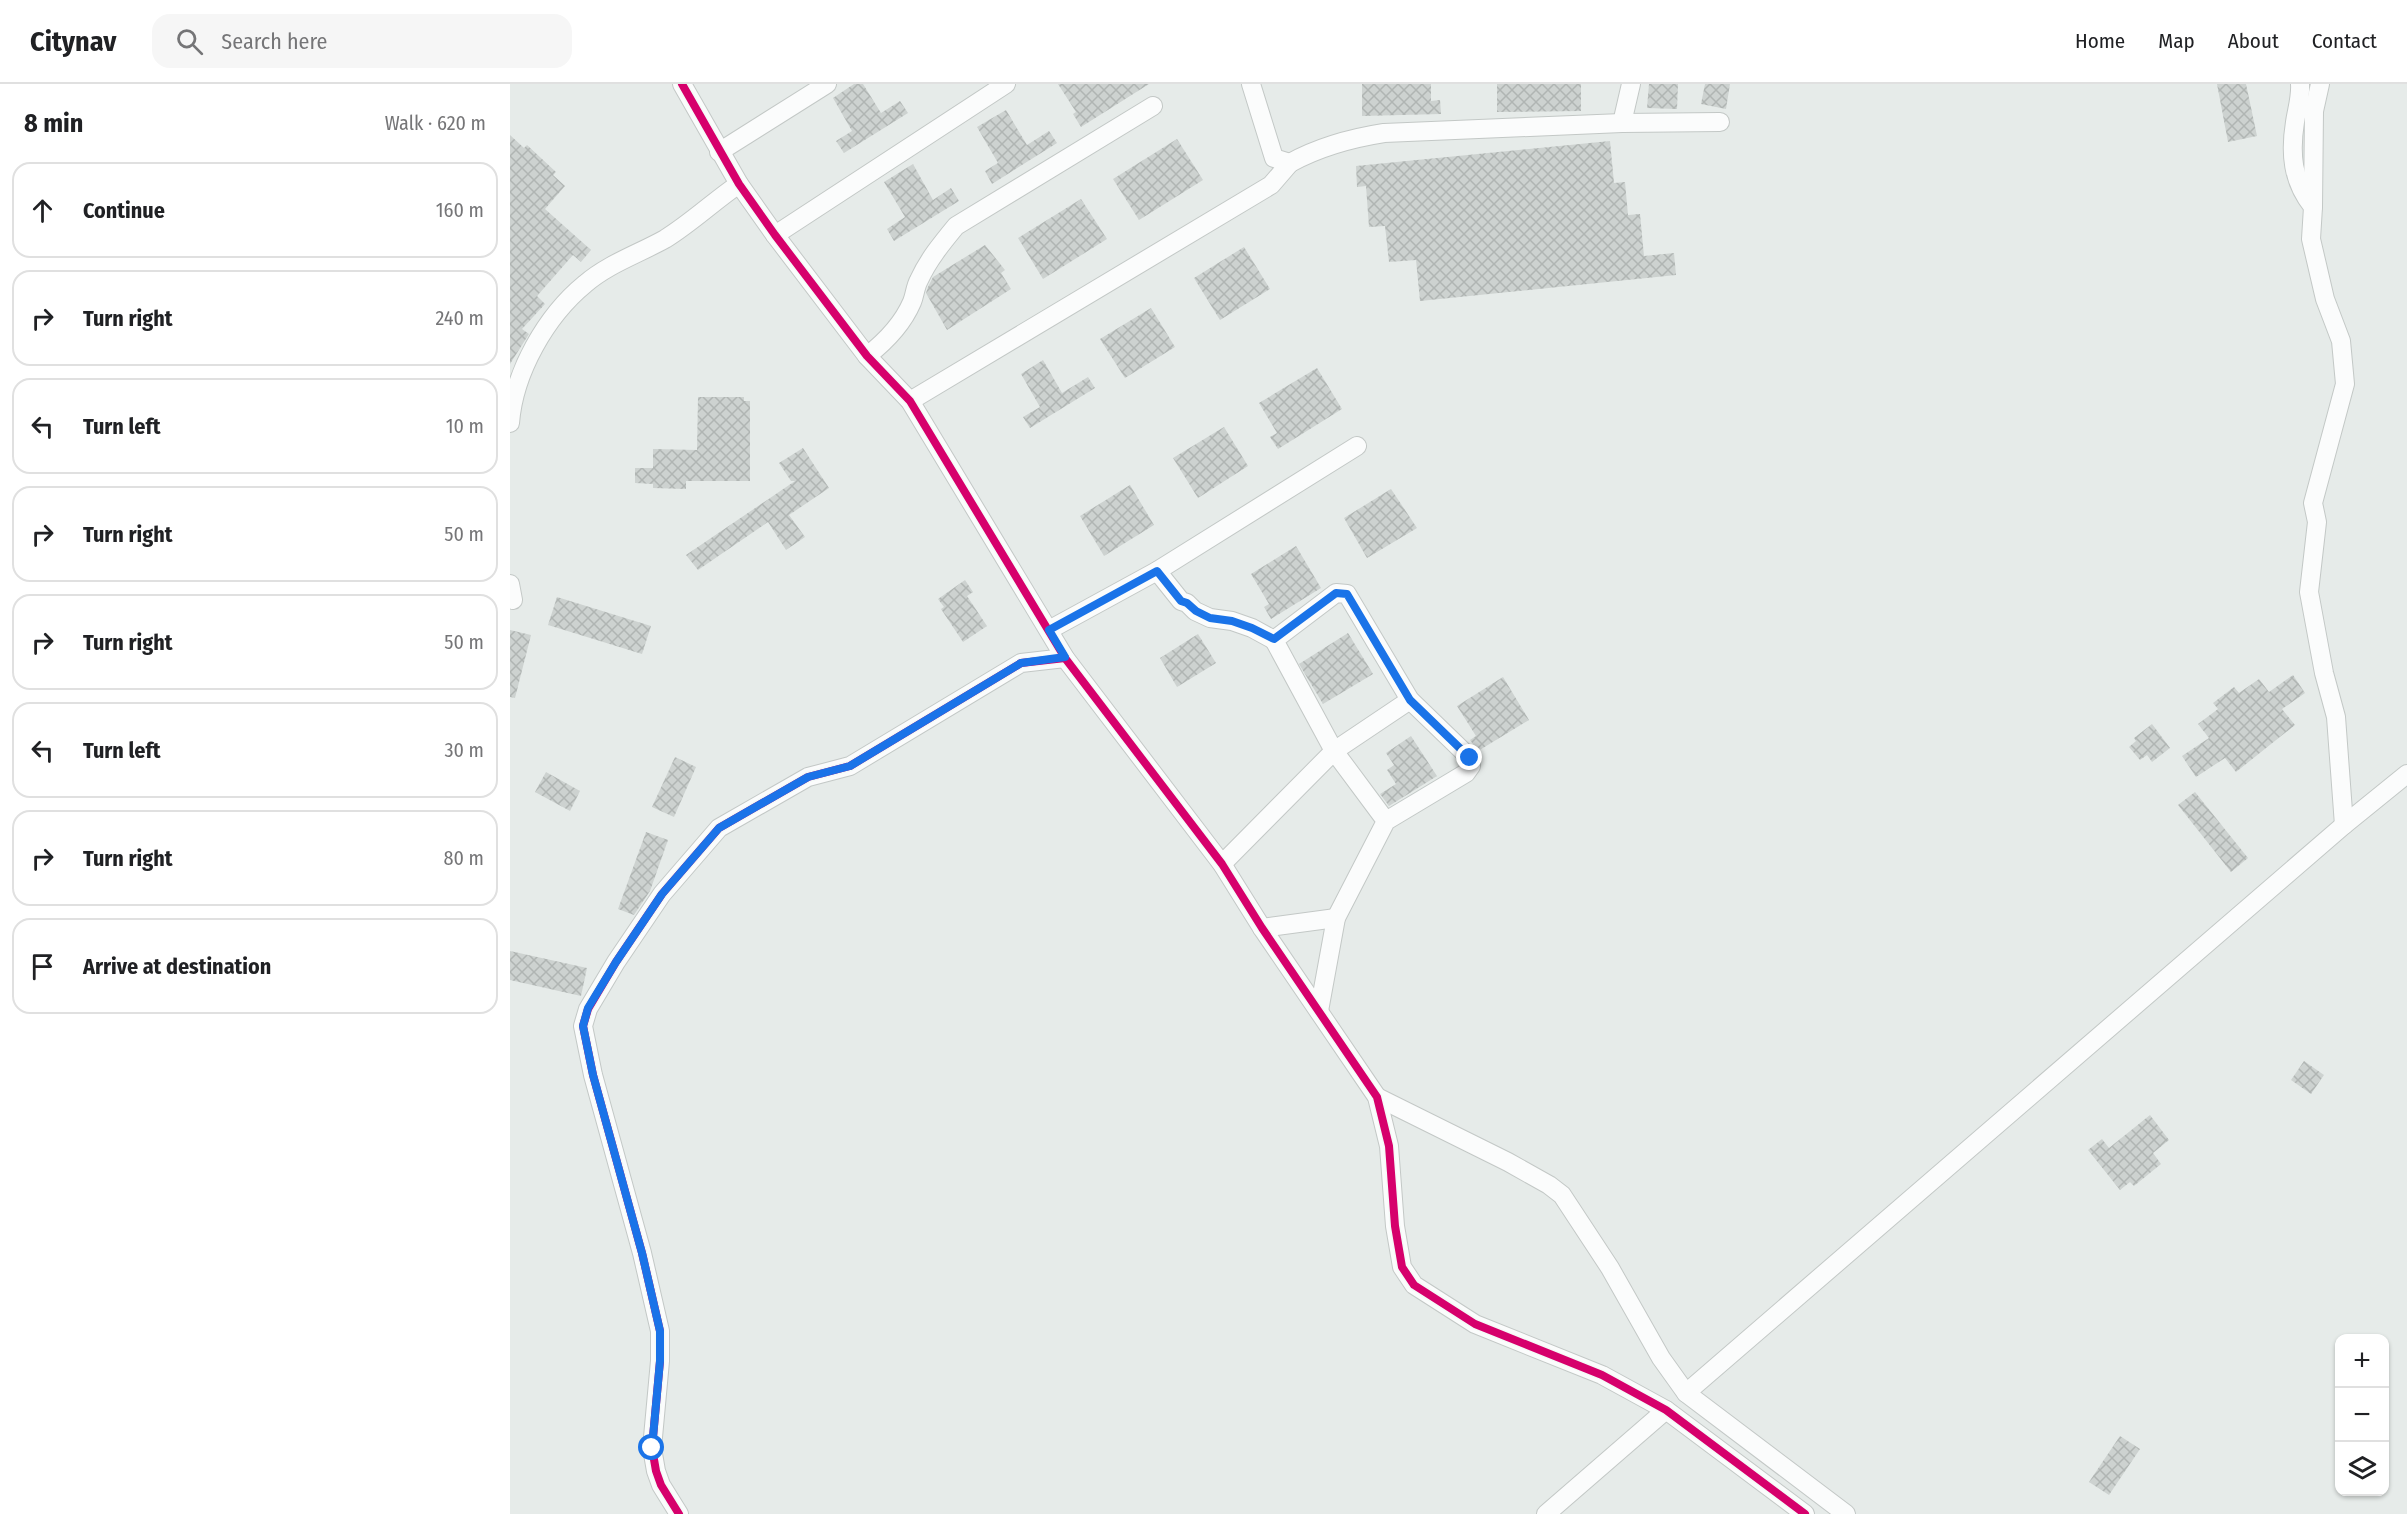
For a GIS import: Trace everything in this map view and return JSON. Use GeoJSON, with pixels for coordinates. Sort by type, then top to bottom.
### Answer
{"type":"FeatureCollection","features":[{"type":"Feature","properties":{"kind":"street"},"geometry":{"type":"LineString","coordinates":[[682,84],[719,152],[739,183],[775,235],[867,356],[910,401],[1065,657],[1222,864],[1262,928],[1377,1097],[1389,1146],[1395,1226],[1402,1268],[1414,1285],[1475,1324],[1602,1374],[1666,1410],[1805,1514]]}},
{"type":"Feature","properties":{"kind":"street"},"geometry":{"type":"LineString","coordinates":[[719,152],[827,84]]}},
{"type":"Feature","properties":{"kind":"street"},"geometry":{"type":"LineString","coordinates":[[775,235],[1006,84]]}},
{"type":"Feature","properties":{"kind":"street"},"geometry":{"type":"LineString","coordinates":[[910,401],[1271,185],[1282,161],[1251,84]]}},
{"type":"Feature","properties":{"kind":"street"},"geometry":{"type":"LineString","coordinates":[[1622,123],[1631,84]]}},
{"type":"Feature","properties":{"kind":"street"},"geometry":{"type":"LineString","coordinates":[[2313,207],[2304,196],[2292,165],[2292,148],[2300,91],[2319,84]]}},
{"type":"Feature","properties":{"kind":"street"},"geometry":{"type":"LineString","coordinates":[[2319,84],[2314,111],[2311,239],[2325,299],[2341,341],[2345,384],[2313,503],[2317,522],[2309,591],[2324,674],[2336,717],[2344,825]]}},
{"type":"Feature","properties":{"kind":"street"},"geometry":{"type":"LineString","coordinates":[[867,356],[882,345],[897,326],[912,303],[918,281],[936,250],[956,226],[1153,106]]}},
{"type":"Feature","properties":{"kind":"street"},"geometry":{"type":"LineString","coordinates":[[1282,161],[1353,138],[1384,133],[1622,123],[1720,122]]}},
{"type":"Feature","properties":{"kind":"street"},"geometry":{"type":"LineString","coordinates":[[510,423],[517,383],[543,333],[564,305],[585,283],[624,258],[666,238],[739,183]]}},
{"type":"Feature","properties":{"kind":"street"},"geometry":{"type":"LineString","coordinates":[[1049,630],[1157,571],[1357,446]]}},
{"type":"Feature","properties":{"kind":"street"},"geometry":{"type":"LineString","coordinates":[[1157,571],[1181,601],[1196,611],[1210,618],[1232,621],[1252,628],[1274,639],[1334,752],[1386,822]]}},
{"type":"Feature","properties":{"kind":"street"},"geometry":{"type":"LineString","coordinates":[[1274,639],[1336,593],[1347,594],[1410,700],[1470,758],[1472,766],[1386,822],[1336,918],[1319,1011]]}},
{"type":"Feature","properties":{"kind":"street"},"geometry":{"type":"LineString","coordinates":[[679,1514],[661,1485],[656,1471],[652,1448],[660,1361],[660,1331],[642,1253],[593,1075],[583,1026],[588,1008],[662,894],[719,828],[808,777],[850,766],[1021,663],[1065,657]]}},
{"type":"Feature","properties":{"kind":"street"},"geometry":{"type":"LineString","coordinates":[[1222,864],[1334,752],[1410,700]]}},
{"type":"Feature","properties":{"kind":"street"},"geometry":{"type":"LineString","coordinates":[[1686,1393],[2344,825],[2407,774]]}},
{"type":"Feature","properties":{"kind":"street"},"geometry":{"type":"LineString","coordinates":[[1262,928],[1336,918]]}},
{"type":"Feature","properties":{"kind":"street"},"geometry":{"type":"LineString","coordinates":[[1377,1097],[1509,1162],[1562,1195],[1610,1268],[1660,1358],[1686,1393],[1846,1514]]}},
{"type":"Feature","properties":{"kind":"street"},"geometry":{"type":"LineString","coordinates":[[1546,1514],[1666,1410]]}},
{"type":"Feature","properties":{"kind":"building"},"geometry":{"type":"Polygon","coordinates":[[[854,84],[863,84],[881,113],[900,101],[908,113],[844,153],[836,141],[852,131],[833,98],[854,84]]]}},
{"type":"Feature","properties":{"kind":"building"},"geometry":{"type":"Polygon","coordinates":[[[1058,84],[1149,84],[1081,127],[1073,114],[1076,112],[1058,84]]]}},
{"type":"Feature","properties":{"kind":"building"},"geometry":{"type":"Polygon","coordinates":[[[1362,84],[1431,84],[1431,101],[1440,100],[1441,114],[1362,116],[1362,84]]]}},
{"type":"Feature","properties":{"kind":"building"},"geometry":{"type":"Polygon","coordinates":[[[1497,84],[1581,84],[1581,111],[1497,112],[1497,84]]]}},
{"type":"Feature","properties":{"kind":"building"},"geometry":{"type":"Polygon","coordinates":[[[1649,84],[1678,84],[1677,109],[1647,108],[1649,84]]]}},
{"type":"Feature","properties":{"kind":"building"},"geometry":{"type":"Polygon","coordinates":[[[1705,84],[1730,84],[1726,109],[1701,104],[1705,84]]]}},
{"type":"Feature","properties":{"kind":"building"},"geometry":{"type":"Polygon","coordinates":[[[2217,84],[2246,84],[2257,136],[2228,142],[2217,84]]]}},
{"type":"Feature","properties":{"kind":"building"},"geometry":{"type":"Polygon","coordinates":[[[1006,110],[1027,145],[1049,131],[1057,143],[992,184],[985,171],[998,163],[977,127],[1006,110]]]}},
{"type":"Feature","properties":{"kind":"building"},"geometry":{"type":"Polygon","coordinates":[[[510,135],[524,148],[527,145],[556,172],[553,175],[565,186],[545,209],[591,250],[581,262],[573,255],[537,296],[545,304],[522,329],[529,334],[510,364],[510,135]]]}},
{"type":"Feature","properties":{"kind":"building"},"geometry":{"type":"Polygon","coordinates":[[[1177,139],[1203,180],[1139,220],[1113,179],[1177,139]]]}},
{"type":"Feature","properties":{"kind":"building"},"geometry":{"type":"Polygon","coordinates":[[[1610,141],[1614,183],[1625,182],[1628,215],[1640,214],[1644,256],[1674,253],[1676,275],[1420,301],[1416,260],[1389,262],[1385,226],[1369,227],[1366,186],[1357,187],[1356,166],[1610,141]]]}},
{"type":"Feature","properties":{"kind":"building"},"geometry":{"type":"Polygon","coordinates":[[[913,164],[933,200],[951,188],[959,201],[894,241],[887,229],[905,217],[884,182],[913,164]]]}},
{"type":"Feature","properties":{"kind":"building"},"geometry":{"type":"Polygon","coordinates":[[[1081,199],[1107,239],[1043,279],[1018,238],[1081,199]]]}},
{"type":"Feature","properties":{"kind":"building"},"geometry":{"type":"Polygon","coordinates":[[[985,245],[1005,270],[1001,273],[1011,289],[947,330],[926,293],[928,287],[933,277],[985,245]]]}},
{"type":"Feature","properties":{"kind":"building"},"geometry":{"type":"Polygon","coordinates":[[[1244,247],[1270,289],[1220,320],[1194,278],[1244,247]]]}},
{"type":"Feature","properties":{"kind":"building"},"geometry":{"type":"Polygon","coordinates":[[[1151,308],[1175,347],[1125,378],[1100,339],[1151,308]]]}},
{"type":"Feature","properties":{"kind":"building"},"geometry":{"type":"Polygon","coordinates":[[[1043,360],[1062,393],[1088,377],[1095,388],[1030,428],[1023,417],[1040,407],[1021,374],[1043,360]]]}},
{"type":"Feature","properties":{"kind":"building"},"geometry":{"type":"Polygon","coordinates":[[[1317,368],[1342,409],[1278,449],[1270,437],[1277,433],[1259,403],[1317,368]]]}},
{"type":"Feature","properties":{"kind":"building"},"geometry":{"type":"Polygon","coordinates":[[[698,397],[744,397],[744,401],[750,401],[750,481],[686,481],[686,489],[653,488],[653,484],[635,483],[635,468],[653,468],[653,449],[697,450],[698,397]]]}},
{"type":"Feature","properties":{"kind":"building"},"geometry":{"type":"Polygon","coordinates":[[[1224,427],[1248,466],[1198,498],[1173,458],[1224,427]]]}},
{"type":"Feature","properties":{"kind":"building"},"geometry":{"type":"Polygon","coordinates":[[[803,448],[829,488],[789,515],[805,537],[786,550],[768,522],[698,570],[686,555],[795,481],[791,481],[779,463],[803,448]]]}},
{"type":"Feature","properties":{"kind":"building"},"geometry":{"type":"Polygon","coordinates":[[[1130,485],[1154,525],[1104,556],[1080,516],[1130,485]]]}},
{"type":"Feature","properties":{"kind":"building"},"geometry":{"type":"Polygon","coordinates":[[[1391,489],[1417,528],[1367,558],[1344,518],[1391,489]]]}},
{"type":"Feature","properties":{"kind":"building"},"geometry":{"type":"Polygon","coordinates":[[[1296,546],[1321,588],[1271,619],[1264,607],[1269,604],[1251,574],[1296,546]]]}},
{"type":"Feature","properties":{"kind":"building"},"geometry":{"type":"Polygon","coordinates":[[[965,580],[973,592],[967,596],[987,626],[963,642],[941,609],[944,607],[938,599],[965,580]]]}},
{"type":"Feature","properties":{"kind":"building"},"geometry":{"type":"Polygon","coordinates":[[[557,597],[651,626],[642,654],[548,625],[557,597]]]}},
{"type":"Feature","properties":{"kind":"building"},"geometry":{"type":"Polygon","coordinates":[[[510,630],[531,635],[515,698],[510,697],[510,630]]]}},
{"type":"Feature","properties":{"kind":"building"},"geometry":{"type":"Polygon","coordinates":[[[1348,633],[1373,674],[1323,704],[1299,664],[1348,633]]]}},
{"type":"Feature","properties":{"kind":"building"},"geometry":{"type":"Polygon","coordinates":[[[1198,634],[1216,663],[1177,687],[1160,658],[1198,634]]]}},
{"type":"Feature","properties":{"kind":"building"},"geometry":{"type":"Polygon","coordinates":[[[2293,675],[2305,693],[2282,709],[2295,725],[2236,772],[2225,758],[2196,777],[2182,756],[2209,738],[2198,724],[2218,709],[2213,703],[2234,687],[2239,693],[2259,679],[2269,692],[2293,675]]]}},
{"type":"Feature","properties":{"kind":"building"},"geometry":{"type":"Polygon","coordinates":[[[1503,677],[1529,720],[1478,751],[1470,740],[1476,736],[1457,706],[1503,677]]]}},
{"type":"Feature","properties":{"kind":"building"},"geometry":{"type":"Polygon","coordinates":[[[2152,724],[2170,748],[2152,762],[2147,755],[2140,760],[2129,747],[2136,741],[2134,738],[2152,724]]]}},
{"type":"Feature","properties":{"kind":"building"},"geometry":{"type":"Polygon","coordinates":[[[1411,736],[1437,776],[1389,806],[1380,794],[1396,784],[1387,770],[1394,765],[1386,753],[1411,736]]]}},
{"type":"Feature","properties":{"kind":"building"},"geometry":{"type":"Polygon","coordinates":[[[675,757],[696,767],[674,817],[652,807],[675,757]]]}},
{"type":"Feature","properties":{"kind":"building"},"geometry":{"type":"Polygon","coordinates":[[[546,772],[580,791],[570,811],[535,792],[546,772]]]}},
{"type":"Feature","properties":{"kind":"building"},"geometry":{"type":"Polygon","coordinates":[[[2195,792],[2248,858],[2231,872],[2178,805],[2195,792]]]}},
{"type":"Feature","properties":{"kind":"building"},"geometry":{"type":"Polygon","coordinates":[[[646,832],[668,840],[650,891],[634,915],[618,909],[646,832]]]}},
{"type":"Feature","properties":{"kind":"building"},"geometry":{"type":"Polygon","coordinates":[[[510,951],[587,968],[581,996],[510,980],[510,951]]]}},
{"type":"Feature","properties":{"kind":"building"},"geometry":{"type":"Polygon","coordinates":[[[2304,1061],[2324,1075],[2311,1094],[2291,1080],[2304,1061]]]}},
{"type":"Feature","properties":{"kind":"building"},"geometry":{"type":"Polygon","coordinates":[[[2150,1115],[2169,1140],[2153,1153],[2161,1164],[2134,1186],[2130,1182],[2120,1190],[2088,1150],[2102,1139],[2109,1148],[2150,1115]]]}},
{"type":"Feature","properties":{"kind":"building"},"geometry":{"type":"Polygon","coordinates":[[[2120,1436],[2140,1449],[2109,1495],[2089,1482],[2120,1436]]]}},
{"type":"Feature","properties":{"kind":"cycle path"},"geometry":{"type":"LineString","coordinates":[[682,84],[739,184],[867,356],[910,401],[1065,658],[1222,864],[1262,928],[1377,1097],[1389,1146],[1395,1226],[1402,1267],[1414,1285],[1475,1324],[1602,1375],[1666,1410],[1805,1514]]}},
{"type":"Feature","properties":{"kind":"cycle path"},"geometry":{"type":"LineString","coordinates":[[679,1514],[661,1485],[656,1471],[652,1448],[660,1361],[660,1331],[642,1253],[593,1075],[583,1026],[588,1009],[616,962],[662,894],[719,828],[808,777],[850,766],[1021,663],[1065,658]]}},
{"type":"Feature","properties":{"kind":"route"},"geometry":{"type":"LineString","coordinates":[[652,1448],[660,1361],[660,1331],[642,1253],[593,1075],[583,1026],[588,1008],[662,894],[719,828],[808,777],[850,766],[1021,663],[1065,657],[1049,630],[1157,571],[1181,601],[1196,611],[1210,618],[1232,621],[1252,628],[1274,639],[1336,593],[1347,594],[1410,700],[1470,758]]}}]}
